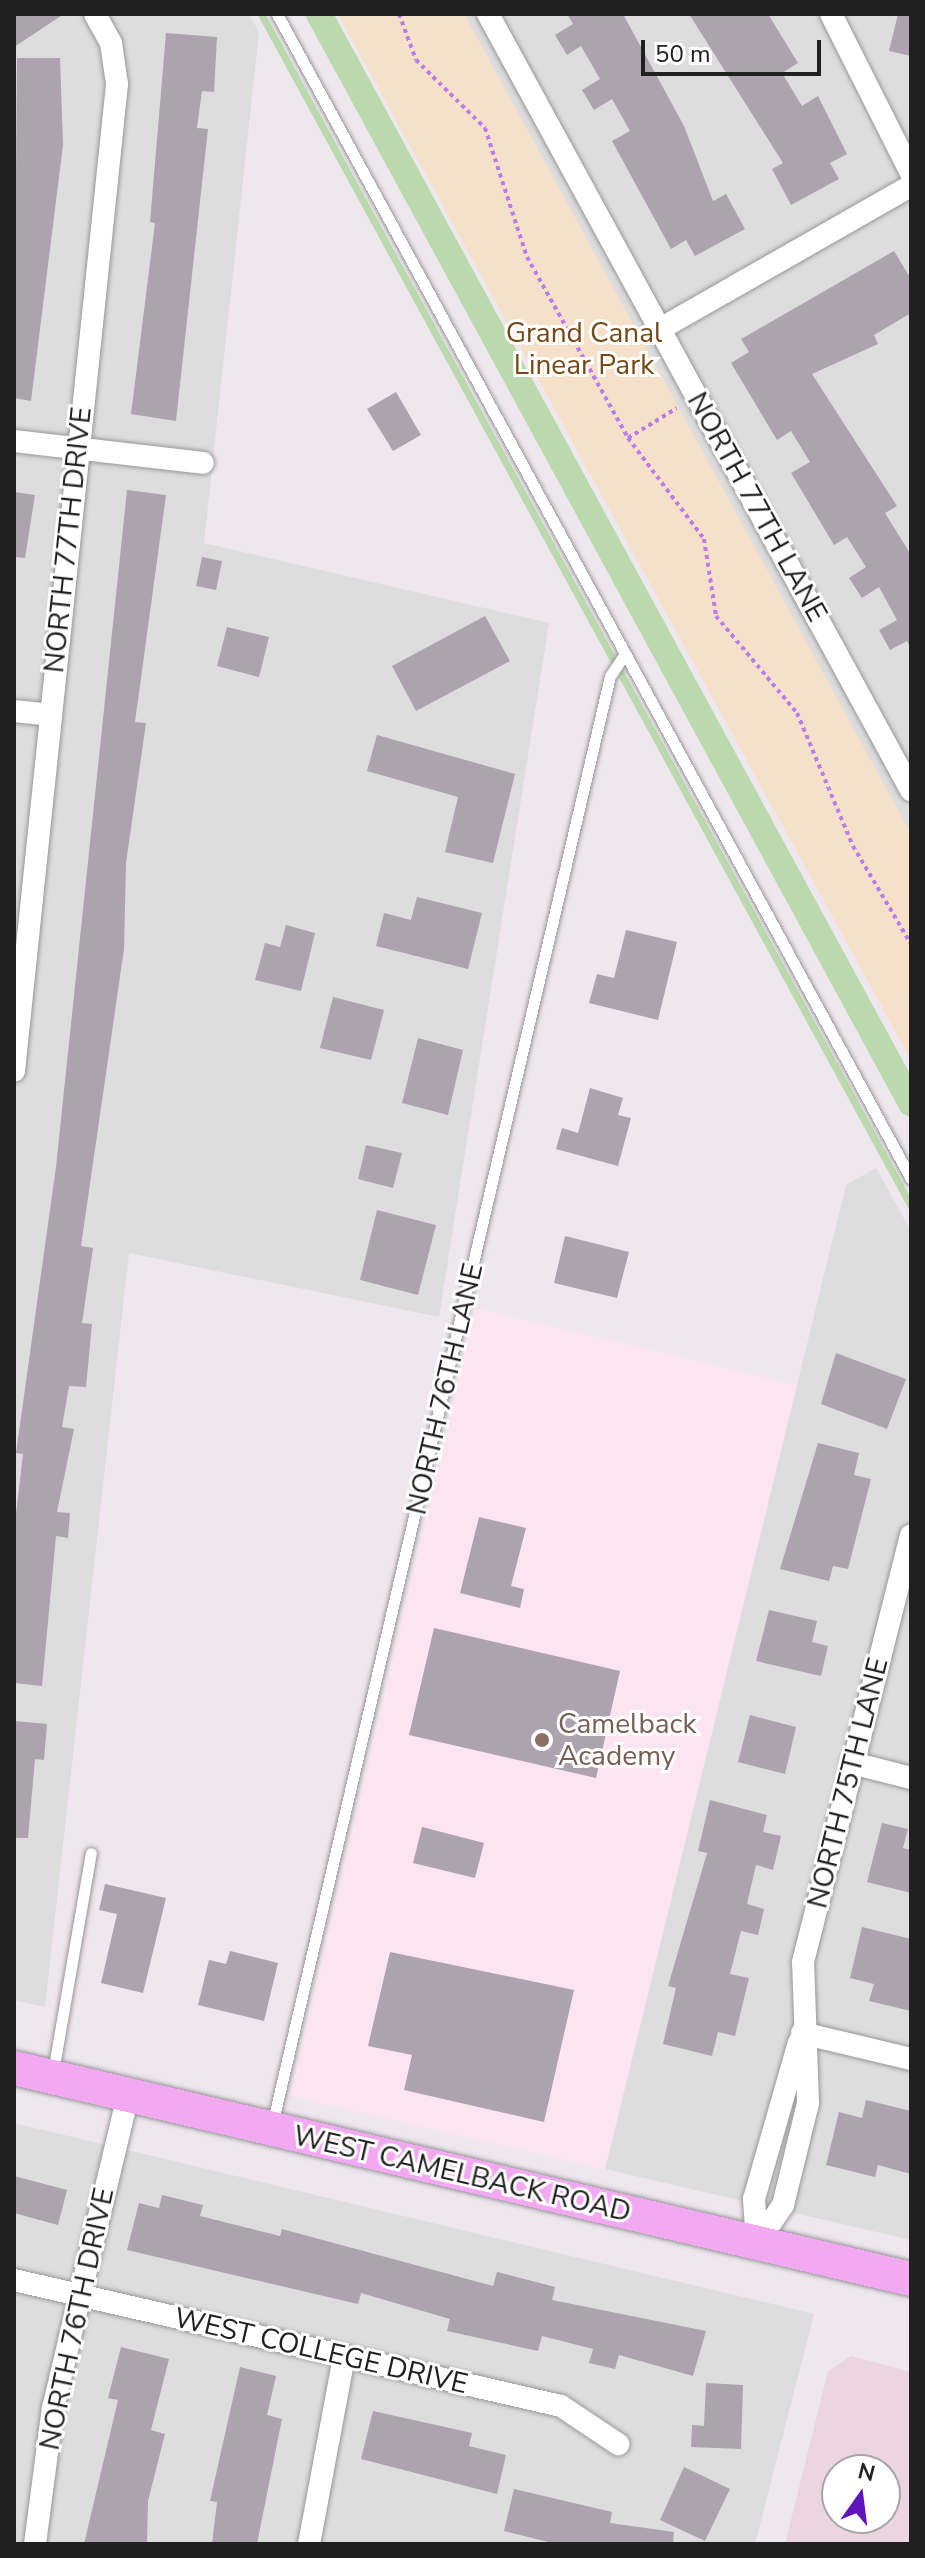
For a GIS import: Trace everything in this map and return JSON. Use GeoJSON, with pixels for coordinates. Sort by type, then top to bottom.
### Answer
{"type":"FeatureCollection","features":[{"type":"Feature","properties":{"kind":"main road","name":"WEST CAMELBACK ROAD"},"geometry":{"type":"LineString","coordinates":[[14,2068],[911,2279]]}},
{"type":"Feature","properties":{"kind":"street","name":"NORTH 77TH DRIVE"},"geometry":{"type":"LineString","coordinates":[[14,1071],[19,985],[117,84],[111,43],[95,14]]}},
{"type":"Feature","properties":{"kind":"street","name":"NORTH 77TH LANE"},"geometry":{"type":"LineString","coordinates":[[488,14],[911,790]]}},
{"type":"Feature","properties":{"kind":"street"},"geometry":{"type":"LineString","coordinates":[[831,14],[911,173]]}},
{"type":"Feature","properties":{"kind":"street"},"geometry":{"type":"LineString","coordinates":[[660,329],[911,186]]}},
{"type":"Feature","properties":{"kind":"street"},"geometry":{"type":"LineString","coordinates":[[14,441],[203,463]]}},
{"type":"Feature","properties":{"kind":"street"},"geometry":{"type":"LineString","coordinates":[[14,711],[50,715]]}},
{"type":"Feature","properties":{"kind":"street","name":"NORTH 75TH LANE"},"geometry":{"type":"LineString","coordinates":[[757,2243],[783,2205],[808,2103],[802,2033],[803,1962],[911,1535]]}},
{"type":"Feature","properties":{"kind":"street"},"geometry":{"type":"LineString","coordinates":[[852,1763],[911,1778]]}},
{"type":"Feature","properties":{"kind":"street"},"geometry":{"type":"LineString","coordinates":[[802,2033],[911,2059]]}},
{"type":"Feature","properties":{"kind":"street","name":"NORTH 75TH LANE"},"geometry":{"type":"LineString","coordinates":[[757,2243],[754,2199],[802,2033]]}},
{"type":"Feature","properties":{"kind":"street","name":"NORTH 76TH DRIVE"},"geometry":{"type":"LineString","coordinates":[[35,2544],[53,2408],[128,2095]]}},
{"type":"Feature","properties":{"kind":"street","name":"WEST COLLEGE DRIVE"},"geometry":{"type":"LineString","coordinates":[[14,2280],[561,2406],[618,2444]]}},
{"type":"Feature","properties":{"kind":"street"},"geometry":{"type":"LineString","coordinates":[[309,2544],[344,2357]]}},
{"type":"Feature","properties":{"kind":"lane"},"geometry":{"type":"LineString","coordinates":[[277,14],[623,657],[911,1179]]}},
{"type":"Feature","properties":{"kind":"lane","name":"NORTH 76TH LANE"},"geometry":{"type":"LineString","coordinates":[[271,2128],[610,676],[623,657]]}},
{"type":"Feature","properties":{"kind":"lane"},"geometry":{"type":"LineString","coordinates":[[52,2077],[91,1853]]}},
{"type":"Feature","properties":{"kind":"path"},"geometry":{"type":"LineString","coordinates":[[399,14],[416,60],[485,128],[527,257],[628,438],[704,539],[716,616],[797,713],[853,846],[911,944]]}},
{"type":"Feature","properties":{"kind":"path"},"geometry":{"type":"LineString","coordinates":[[628,438],[696,396]]}},
{"type":"Feature","properties":{"kind":"shaded area"},"geometry":{"type":"Polygon","coordinates":[[[14,14],[249,14],[259,32],[204,543],[549,623],[439,1317],[129,1253],[45,2007],[14,2000],[14,14]]]}},
{"type":"Feature","properties":{"kind":"shaded area"},"geometry":{"type":"Polygon","coordinates":[[[464,14],[911,14],[911,835],[464,14]]]}},
{"type":"Feature","properties":{"kind":"shaded area"},"geometry":{"type":"Polygon","coordinates":[[[876,1168],[911,1231],[911,2240],[605,2169],[846,1185],[876,1168]]]}},
{"type":"Feature","properties":{"kind":"shaded area","name":"Camelback Academy"},"geometry":{"type":"Polygon","coordinates":[[[475,1308],[797,1385],[605,2169],[290,2096],[475,1308]]]}},
{"type":"Feature","properties":{"kind":"shaded area"},"geometry":{"type":"Polygon","coordinates":[[[14,2123],[814,2314],[755,2544],[14,2544],[14,2123]]]}},
{"type":"Feature","properties":{"kind":"shaded area"},"geometry":{"type":"Polygon","coordinates":[[[851,2356],[911,2372],[911,2544],[785,2544],[828,2371],[851,2356]]]}},
{"type":"Feature","properties":{"kind":"green space","name":"Grand Canal Linear Park"},"geometry":{"type":"Polygon","coordinates":[[[338,14],[464,14],[911,834],[911,1060],[338,14]]]}},
{"type":"Feature","properties":{"kind":"building"},"geometry":{"type":"Polygon","coordinates":[[[14,14],[64,14],[14,47],[14,14]]]}},
{"type":"Feature","properties":{"kind":"building"},"geometry":{"type":"Polygon","coordinates":[[[567,14],[623,14],[684,126],[713,201],[726,194],[745,229],[695,256],[686,240],[671,249],[612,141],[630,131],[612,99],[594,110],[582,90],[600,79],[581,46],[567,55],[555,35],[573,24],[567,14]]]}},
{"type":"Feature","properties":{"kind":"building"},"geometry":{"type":"Polygon","coordinates":[[[689,14],[768,14],[798,63],[782,73],[802,106],[818,96],[847,154],[830,163],[839,179],[791,205],[772,169],[783,163],[689,14]]]}},
{"type":"Feature","properties":{"kind":"building"},"geometry":{"type":"Polygon","coordinates":[[[898,14],[911,14],[911,56],[889,51],[898,14]]]}},
{"type":"Feature","properties":{"kind":"building"},"geometry":{"type":"Polygon","coordinates":[[[166,33],[217,37],[214,92],[202,91],[197,128],[208,129],[176,421],[131,414],[155,223],[150,222],[166,33]]]}},
{"type":"Feature","properties":{"kind":"building"},"geometry":{"type":"Polygon","coordinates":[[[17,58],[60,58],[63,145],[31,401],[14,398],[17,58]]]}},
{"type":"Feature","properties":{"kind":"building"},"geometry":{"type":"Polygon","coordinates":[[[894,251],[911,279],[911,313],[874,335],[878,344],[812,374],[897,506],[885,513],[911,555],[911,648],[907,641],[890,650],[879,630],[897,620],[879,587],[862,598],[849,578],[866,567],[847,537],[834,545],[791,473],[810,462],[791,431],[777,440],[731,363],[749,352],[741,339],[894,251]]]}},
{"type":"Feature","properties":{"kind":"building"},"geometry":{"type":"Polygon","coordinates":[[[396,392],[421,435],[393,451],[367,409],[396,392]]]}},
{"type":"Feature","properties":{"kind":"building"},"geometry":{"type":"Polygon","coordinates":[[[127,490],[166,495],[135,722],[146,723],[126,863],[124,949],[81,1246],[93,1248],[82,1323],[92,1324],[86,1387],[69,1386],[62,1427],[74,1429],[57,1512],[70,1513],[68,1538],[56,1536],[42,1686],[14,1683],[14,1531],[23,1454],[16,1453],[56,1167],[127,490]]]}},
{"type":"Feature","properties":{"kind":"building"},"geometry":{"type":"Polygon","coordinates":[[[14,492],[35,495],[25,558],[14,557],[14,492]]]}},
{"type":"Feature","properties":{"kind":"building"},"geometry":{"type":"Polygon","coordinates":[[[202,557],[222,561],[216,590],[196,586],[202,557]]]}},
{"type":"Feature","properties":{"kind":"building"},"geometry":{"type":"Polygon","coordinates":[[[485,616],[510,661],[416,711],[392,666],[485,616]]]}},
{"type":"Feature","properties":{"kind":"building"},"geometry":{"type":"Polygon","coordinates":[[[227,627],[269,637],[259,677],[217,666],[227,627]]]}},
{"type":"Feature","properties":{"kind":"building"},"geometry":{"type":"Polygon","coordinates":[[[377,735],[515,774],[493,863],[445,852],[458,797],[367,771],[377,735]]]}},
{"type":"Feature","properties":{"kind":"building"},"geometry":{"type":"Polygon","coordinates":[[[417,897],[482,913],[468,969],[376,946],[384,913],[411,920],[417,897]]]}},
{"type":"Feature","properties":{"kind":"building"},"geometry":{"type":"Polygon","coordinates":[[[286,925],[315,933],[301,991],[255,980],[265,943],[280,947],[286,925]]]}},
{"type":"Feature","properties":{"kind":"building"},"geometry":{"type":"Polygon","coordinates":[[[626,930],[677,942],[658,1020],[589,1003],[597,974],[614,978],[626,930]]]}},
{"type":"Feature","properties":{"kind":"building"},"geometry":{"type":"Polygon","coordinates":[[[333,997],[384,1010],[371,1060],[320,1048],[333,997]]]}},
{"type":"Feature","properties":{"kind":"building"},"geometry":{"type":"Polygon","coordinates":[[[418,1038],[463,1050],[448,1115],[402,1103],[418,1038]]]}},
{"type":"Feature","properties":{"kind":"building"},"geometry":{"type":"Polygon","coordinates":[[[590,1088],[623,1098],[618,1115],[631,1118],[618,1166],[556,1149],[562,1128],[578,1133],[590,1088]]]}},
{"type":"Feature","properties":{"kind":"building"},"geometry":{"type":"Polygon","coordinates":[[[366,1145],[402,1153],[393,1188],[358,1179],[366,1145]]]}},
{"type":"Feature","properties":{"kind":"building"},"geometry":{"type":"Polygon","coordinates":[[[377,1210],[436,1225],[418,1295],[360,1280],[377,1210]]]}},
{"type":"Feature","properties":{"kind":"building"},"geometry":{"type":"Polygon","coordinates":[[[565,1236],[629,1252],[617,1298],[554,1283],[565,1236]]]}},
{"type":"Feature","properties":{"kind":"building"},"geometry":{"type":"Polygon","coordinates":[[[836,1353],[906,1379],[887,1429],[821,1404],[836,1353]]]}},
{"type":"Feature","properties":{"kind":"building"},"geometry":{"type":"Polygon","coordinates":[[[818,1443],[859,1453],[854,1475],[871,1479],[848,1569],[833,1566],[829,1581],[780,1569],[818,1443]]]}},
{"type":"Feature","properties":{"kind":"building"},"geometry":{"type":"Polygon","coordinates":[[[479,1517],[526,1528],[511,1586],[524,1589],[520,1608],[460,1593],[479,1517]]]}},
{"type":"Feature","properties":{"kind":"building"},"geometry":{"type":"Polygon","coordinates":[[[769,1610],[817,1621],[812,1642],[828,1646],[821,1676],[756,1661],[769,1610]]]}},
{"type":"Feature","properties":{"kind":"building"},"geometry":{"type":"Polygon","coordinates":[[[434,1628],[620,1671],[596,1778],[409,1735],[434,1628]]]}},
{"type":"Feature","properties":{"kind":"building"},"geometry":{"type":"Polygon","coordinates":[[[750,1715],[796,1727],[785,1774],[738,1762],[750,1715]]]}},
{"type":"Feature","properties":{"kind":"building"},"geometry":{"type":"Polygon","coordinates":[[[14,1721],[47,1724],[44,1760],[35,1759],[28,1838],[14,1838],[14,1721]]]}},
{"type":"Feature","properties":{"kind":"building"},"geometry":{"type":"Polygon","coordinates":[[[710,1800],[767,1815],[763,1832],[781,1836],[773,1870],[756,1865],[747,1904],[764,1909],[758,1935],[741,1931],[730,1974],[749,1978],[735,2036],[718,2032],[712,2056],[663,2044],[676,1988],[668,1986],[707,1853],[698,1851],[710,1800]]]}},
{"type":"Feature","properties":{"kind":"building"},"geometry":{"type":"Polygon","coordinates":[[[882,1823],[908,1829],[903,1848],[911,1850],[911,1893],[867,1882],[882,1823]]]}},
{"type":"Feature","properties":{"kind":"building"},"geometry":{"type":"Polygon","coordinates":[[[422,1827],[484,1843],[475,1878],[413,1863],[422,1827]]]}},
{"type":"Feature","properties":{"kind":"building"},"geometry":{"type":"Polygon","coordinates":[[[105,1884],[166,1898],[143,1993],[101,1983],[117,1914],[99,1910],[105,1884]]]}},
{"type":"Feature","properties":{"kind":"building"},"geometry":{"type":"Polygon","coordinates":[[[862,1927],[911,1939],[911,2011],[869,2001],[874,1984],[850,1978],[862,1927]]]}},
{"type":"Feature","properties":{"kind":"building"},"geometry":{"type":"Polygon","coordinates":[[[230,1951],[278,1963],[264,2021],[198,2005],[209,1960],[226,1964],[230,1951]]]}},
{"type":"Feature","properties":{"kind":"building"},"geometry":{"type":"Polygon","coordinates":[[[390,1952],[574,1990],[544,2122],[404,2090],[412,2055],[368,2046],[390,1952]]]}},
{"type":"Feature","properties":{"kind":"building"},"geometry":{"type":"Polygon","coordinates":[[[866,2100],[911,2111],[911,2174],[878,2165],[875,2177],[826,2165],[839,2112],[862,2118],[866,2100]]]}},
{"type":"Feature","properties":{"kind":"building"},"geometry":{"type":"Polygon","coordinates":[[[14,2176],[67,2190],[58,2225],[14,2213],[14,2176]]]}},
{"type":"Feature","properties":{"kind":"building"},"geometry":{"type":"Polygon","coordinates":[[[162,2195],[203,2205],[200,2216],[280,2236],[282,2229],[493,2286],[497,2272],[555,2287],[552,2300],[706,2331],[693,2376],[619,2355],[615,2369],[589,2363],[593,2349],[542,2336],[538,2351],[447,2331],[450,2319],[361,2293],[358,2304],[127,2250],[139,2203],[159,2208],[162,2195]]]}},
{"type":"Feature","properties":{"kind":"building"},"geometry":{"type":"Polygon","coordinates":[[[121,2347],[169,2359],[151,2430],[165,2434],[148,2501],[147,2544],[84,2544],[118,2400],[108,2398],[121,2347]]]}},
{"type":"Feature","properties":{"kind":"building"},"geometry":{"type":"Polygon","coordinates":[[[240,2367],[276,2376],[267,2415],[282,2419],[257,2544],[212,2544],[217,2502],[210,2501],[240,2367]]]}},
{"type":"Feature","properties":{"kind":"building"},"geometry":{"type":"Polygon","coordinates":[[[706,2383],[743,2385],[741,2449],[691,2447],[692,2425],[704,2426],[706,2383]]]}},
{"type":"Feature","properties":{"kind":"building"},"geometry":{"type":"Polygon","coordinates":[[[373,2411],[472,2433],[469,2446],[506,2455],[497,2494],[361,2459],[373,2411]]]}},
{"type":"Feature","properties":{"kind":"building"},"geometry":{"type":"Polygon","coordinates":[[[684,2467],[730,2489],[705,2541],[660,2520],[684,2467]]]}},
{"type":"Feature","properties":{"kind":"building"},"geometry":{"type":"Polygon","coordinates":[[[514,2489],[612,2512],[610,2523],[674,2532],[673,2544],[556,2544],[504,2531],[514,2489]]]}},
{"type":"Feature","properties":{"kind":"waterway"},"geometry":{"type":"LineString","coordinates":[[261,14],[911,1206]]}},
{"type":"Feature","properties":{"kind":"waterway"},"geometry":{"type":"LineString","coordinates":[[319,14],[911,1103]]}},
{"type":"Feature","properties":{"kind":"place","name":"Camelback Academy"},"geometry":{"type":"Point","coordinates":[542,1740]}}]}
